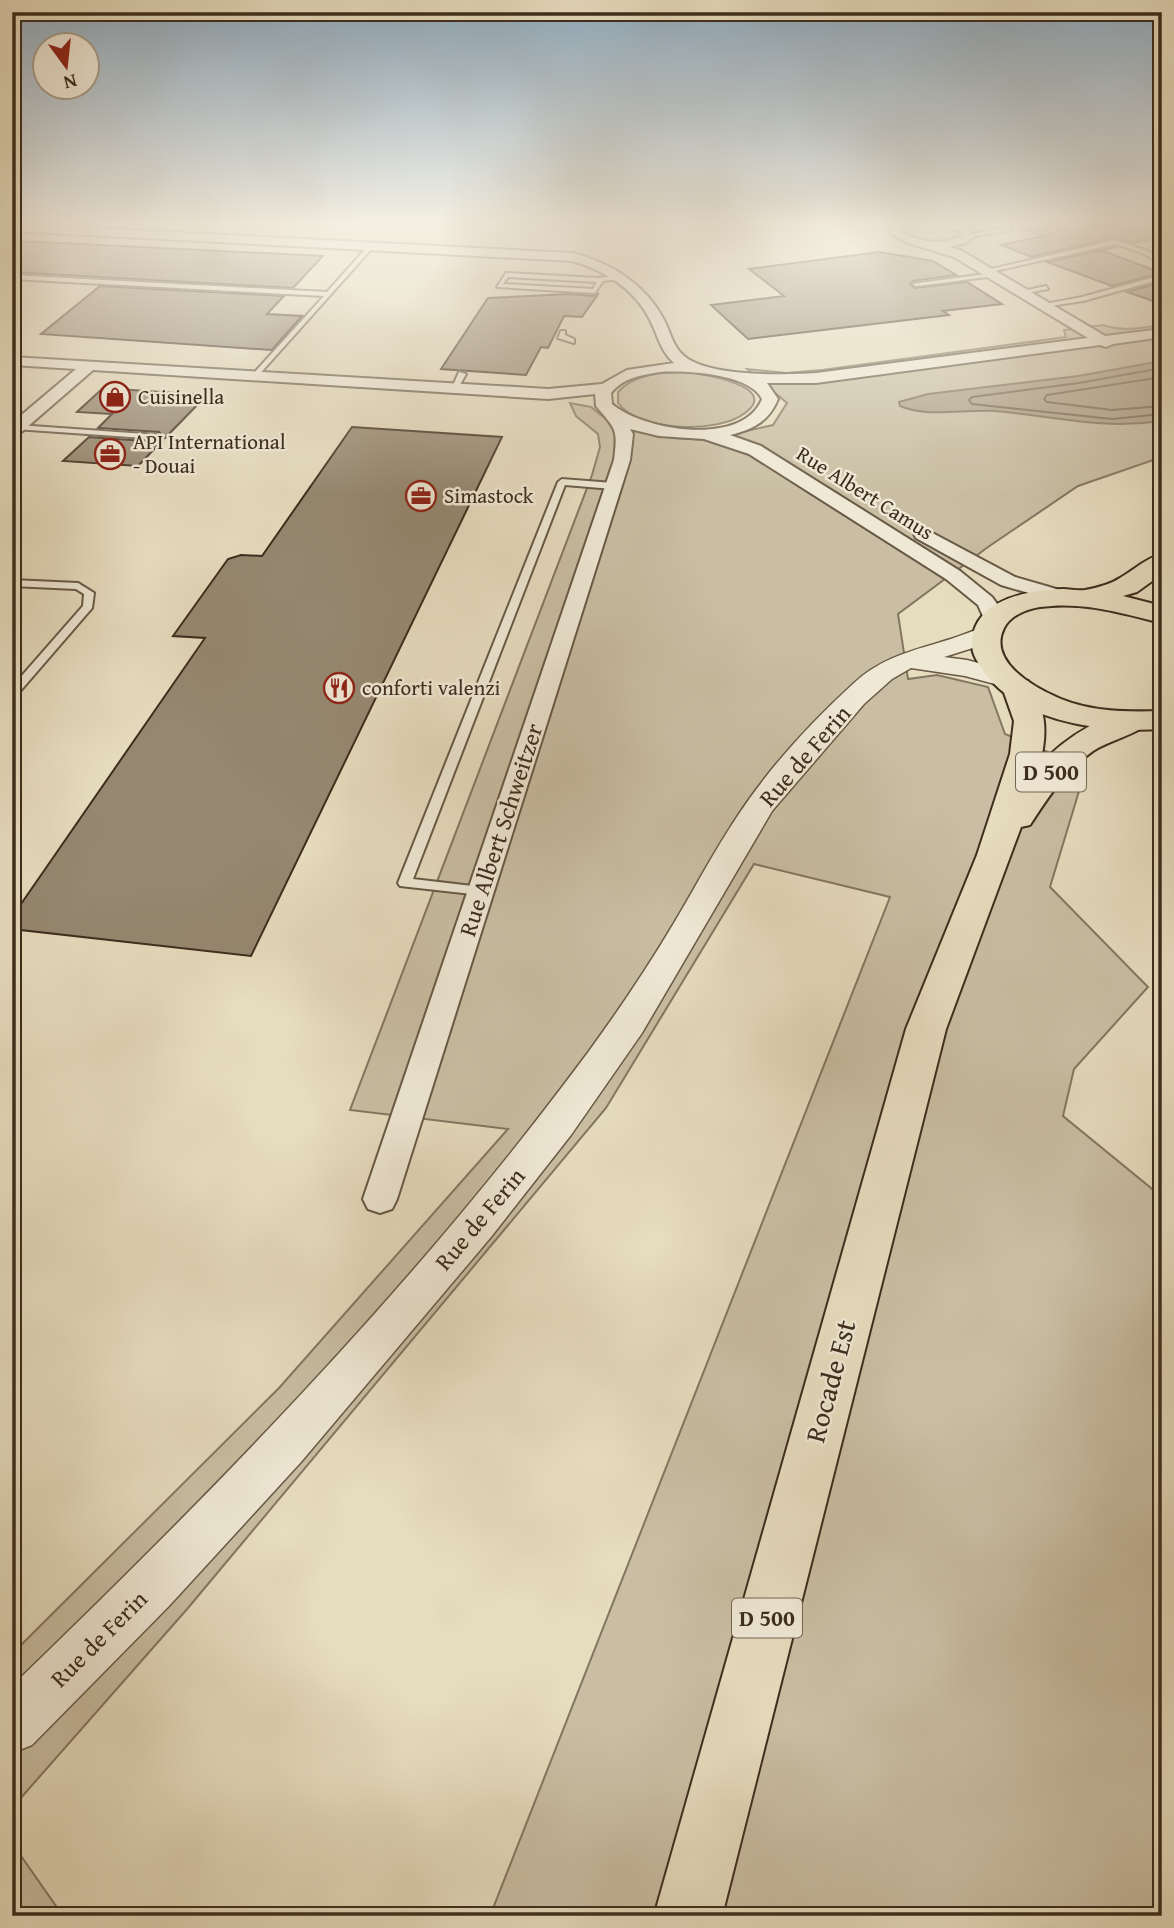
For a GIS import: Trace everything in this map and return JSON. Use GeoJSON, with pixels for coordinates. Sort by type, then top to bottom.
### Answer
{"type":"FeatureCollection","features":[{"type":"Feature","properties":{"kind":"main road"},"geometry":{"type":"LineString","coordinates":[[990,628],[1021,604],[1075,597],[1127,586],[1162,562]]}},
{"type":"Feature","properties":{"kind":"main road"},"geometry":{"type":"LineString","coordinates":[[1075,597],[1122,603],[1162,615]]}},
{"type":"Feature","properties":{"kind":"main road","name":"Rocade Est"},"geometry":{"type":"LineString","coordinates":[[688,1916],[926,1029],[995,855],[1030,734],[1028,713],[1012,683],[989,656],[990,628]]}},
{"type":"Feature","properties":{"kind":"main road"},"geometry":{"type":"LineString","coordinates":[[1012,683],[1041,701],[1070,712],[1102,719],[1148,721]]}},
{"type":"Feature","properties":{"kind":"main road","name":"Rocade Est"},"geometry":{"type":"LineString","coordinates":[[995,855],[1028,800],[1068,755],[1093,735],[1148,721]]}},
{"type":"Feature","properties":{"kind":"street"},"geometry":{"type":"LineString","coordinates":[[654,314],[668,350],[693,367]]}},
{"type":"Feature","properties":{"kind":"street"},"geometry":{"type":"LineString","coordinates":[[1058,314],[1107,343]]}},
{"type":"Feature","properties":{"kind":"street"},"geometry":{"type":"LineString","coordinates":[[769,402],[787,393],[816,386],[1162,333]]}},
{"type":"Feature","properties":{"kind":"street"},"geometry":{"type":"LineString","coordinates":[[548,394],[606,388],[621,377],[651,369],[693,367],[738,376],[777,380],[805,379],[1107,343],[1162,340]]}},
{"type":"Feature","properties":{"kind":"street"},"geometry":{"type":"LineString","coordinates":[[651,369],[665,361],[668,350]]}},
{"type":"Feature","properties":{"kind":"street"},"geometry":{"type":"LineString","coordinates":[[12,361],[548,394],[589,402],[645,428],[685,433],[730,429],[758,419],[767,409],[769,402],[762,389],[738,376]]}},
{"type":"Feature","properties":{"kind":"street"},"geometry":{"type":"LineString","coordinates":[[15,430],[90,365]]}},
{"type":"Feature","properties":{"kind":"street","name":"Rue Albert Schweitzer"},"geometry":{"type":"LineString","coordinates":[[380,1199],[613,486],[635,450],[602,401],[606,388]]}},
{"type":"Feature","properties":{"kind":"street","name":"Rue Albert Camus"},"geometry":{"type":"LineString","coordinates":[[758,419],[757,425],[761,431],[787,451],[944,547],[1004,579],[1032,590],[1075,597]]}},
{"type":"Feature","properties":{"kind":"street"},"geometry":{"type":"LineString","coordinates":[[635,450],[685,433]]}},
{"type":"Feature","properties":{"kind":"street","name":"Rue Albert Camus"},"geometry":{"type":"LineString","coordinates":[[685,433],[721,438],[755,450],[953,575],[985,601],[993,612],[990,628]]}},
{"type":"Feature","properties":{"kind":"street","name":"Rue de Ferin"},"geometry":{"type":"LineString","coordinates":[[12,1725],[99,1641],[256,1478],[485,1214],[564,1115],[624,1032],[761,805],[844,709],[869,684],[908,659],[967,643],[990,628]]}},
{"type":"Feature","properties":{"kind":"street","name":"Rue de Ferin"},"geometry":{"type":"LineString","coordinates":[[890,669],[936,663],[1012,683]]}},
{"type":"Feature","properties":{"kind":"lane"},"geometry":{"type":"LineString","coordinates":[[256,376],[311,314]]}},
{"type":"Feature","properties":{"kind":"lane"},"geometry":{"type":"LineString","coordinates":[[562,332],[561,336],[571,341]]}},
{"type":"Feature","properties":{"kind":"lane"},"geometry":{"type":"LineString","coordinates":[[454,388],[462,374]]}},
{"type":"Feature","properties":{"kind":"lane"},"geometry":{"type":"LineString","coordinates":[[15,430],[159,437]]}},
{"type":"Feature","properties":{"kind":"lane"},"geometry":{"type":"LineString","coordinates":[[481,891],[405,883],[562,482],[613,486]]}},
{"type":"Feature","properties":{"kind":"lane"},"geometry":{"type":"LineString","coordinates":[[12,583],[78,586],[89,593],[90,598],[88,606],[12,694]]}},
{"type":"Feature","properties":{"kind":"shaded area"},"geometry":{"type":"Polygon","coordinates":[[[1103,325],[1125,329],[1162,325],[1162,457],[1078,486],[988,547],[898,614],[908,679],[937,675],[988,687],[1005,734],[1086,768],[1050,887],[1148,987],[1074,1069],[1063,1116],[1162,1197],[1162,1916],[490,1916],[890,897],[754,864],[606,1108],[188,1608],[12,1808],[12,1654],[279,1388],[508,1129],[350,1110],[592,475],[600,447],[598,434],[576,416],[570,403],[591,407],[616,427],[672,438],[708,440],[773,425],[787,403],[747,369],[786,373],[822,370],[1066,337],[1064,330],[1103,325]]]}},
{"type":"Feature","properties":{"kind":"shaded area"},"geometry":{"type":"Polygon","coordinates":[[[685,372],[720,378],[746,388],[753,395],[754,404],[733,420],[698,427],[679,427],[643,420],[628,413],[618,403],[618,392],[632,381],[658,374],[685,372]]]}},
{"type":"Feature","properties":{"kind":"shaded area"},"geometry":{"type":"Polygon","coordinates":[[[12,1843],[63,1916],[12,1916],[12,1843]]]}},
{"type":"Feature","properties":{"kind":"water"},"geometry":{"type":"Polygon","coordinates":[[[1162,361],[1161,421],[1118,424],[995,411],[922,412],[900,406],[899,402],[928,394],[1078,376],[1162,361]]]}},
{"type":"Feature","properties":{"kind":"building"},"geometry":{"type":"Polygon","coordinates":[[[66,314],[302,316],[272,350],[41,334],[66,314]]]}},
{"type":"Feature","properties":{"kind":"building"},"geometry":{"type":"Polygon","coordinates":[[[477,314],[584,314],[582,317],[564,316],[548,348],[541,347],[526,375],[441,369],[477,314]]]}},
{"type":"Feature","properties":{"kind":"building"},"geometry":{"type":"Polygon","coordinates":[[[721,314],[949,315],[748,339],[721,314]]]}},
{"type":"Feature","properties":{"kind":"building"},"geometry":{"type":"Polygon","coordinates":[[[103,388],[207,395],[165,438],[159,432],[98,428],[112,414],[77,412],[103,388]]]}},
{"type":"Feature","properties":{"kind":"building"},"geometry":{"type":"Polygon","coordinates":[[[352,427],[502,437],[251,956],[12,929],[12,917],[205,638],[173,636],[228,559],[241,555],[262,556],[352,427]]]}},
{"type":"Feature","properties":{"kind":"building"},"geometry":{"type":"Polygon","coordinates":[[[89,437],[159,442],[163,440],[138,466],[63,461],[89,437]]]}},
{"type":"Feature","properties":{"kind":"place","name":"Cuisinella"},"geometry":{"type":"Point","coordinates":[115,397]}},
{"type":"Feature","properties":{"kind":"place","name":"API International - Douai"},"geometry":{"type":"Point","coordinates":[110,454]}},
{"type":"Feature","properties":{"kind":"place","name":"Simastock"},"geometry":{"type":"Point","coordinates":[421,496]}},
{"type":"Feature","properties":{"kind":"place","name":"conforti valenzi"},"geometry":{"type":"Point","coordinates":[339,688]}}]}
